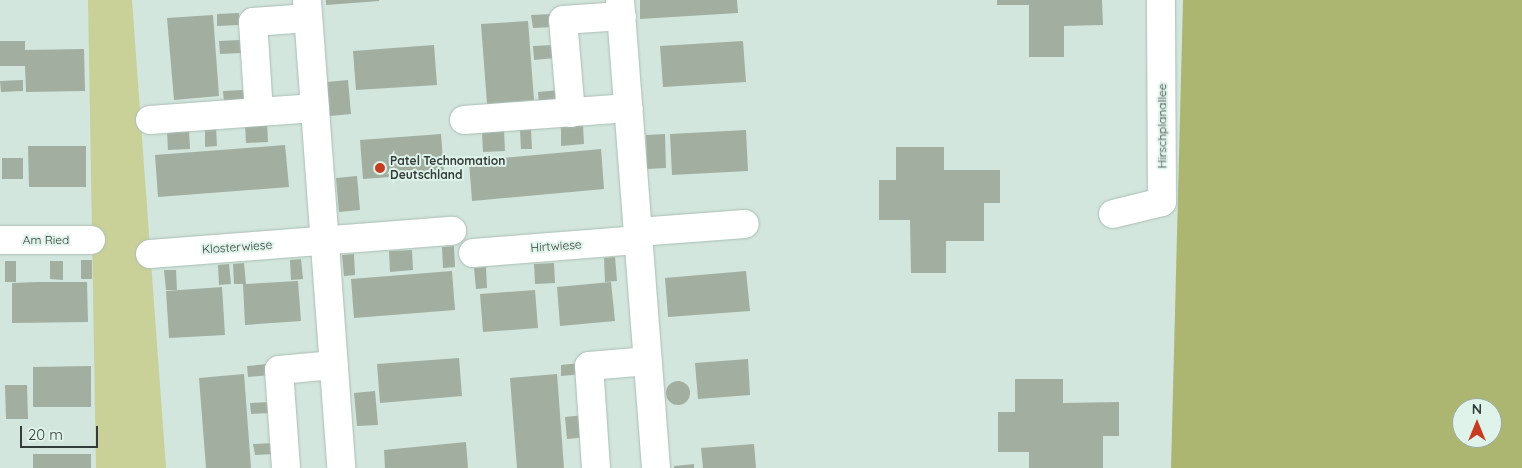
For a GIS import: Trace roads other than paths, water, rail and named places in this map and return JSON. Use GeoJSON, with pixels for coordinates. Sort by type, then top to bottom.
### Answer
{"type":"FeatureCollection","features":[{"type":"Feature","properties":{"kind":"street","name":"Hirschplanallee"},"geometry":{"type":"LineString","coordinates":[[1113,214],[1162,202],[1161,0]]}},
{"type":"Feature","properties":{"kind":"street"},"geometry":{"type":"LineString","coordinates":[[570,113],[563,20],[621,8],[656,468]]}},
{"type":"Feature","properties":{"kind":"street"},"geometry":{"type":"LineString","coordinates":[[259,112],[253,22],[308,9],[341,468]]}},
{"type":"Feature","properties":{"kind":"street"},"geometry":{"type":"LineString","coordinates":[[150,120],[315,108]]}},
{"type":"Feature","properties":{"kind":"street"},"geometry":{"type":"LineString","coordinates":[[464,120],[629,108]]}},
{"type":"Feature","properties":{"kind":"street","name":"Hirtwiese"},"geometry":{"type":"LineString","coordinates":[[473,253],[745,224]]}},
{"type":"Feature","properties":{"kind":"street","name":"Klosterwiese"},"geometry":{"type":"LineString","coordinates":[[150,254],[452,232]]}},
{"type":"Feature","properties":{"kind":"street","name":"Am Ried"},"geometry":{"type":"LineString","coordinates":[[0,240],[91,240]]}},
{"type":"Feature","properties":{"kind":"street"},"geometry":{"type":"LineString","coordinates":[[596,468],[588,366],[648,361]]}},
{"type":"Feature","properties":{"kind":"street"},"geometry":{"type":"LineString","coordinates":[[286,468],[279,370],[334,365]]}},
{"type":"Feature","properties":{"kind":"place","name":"Patel Technomation Deutschland"},"geometry":{"type":"Point","coordinates":[380,168]}}]}
